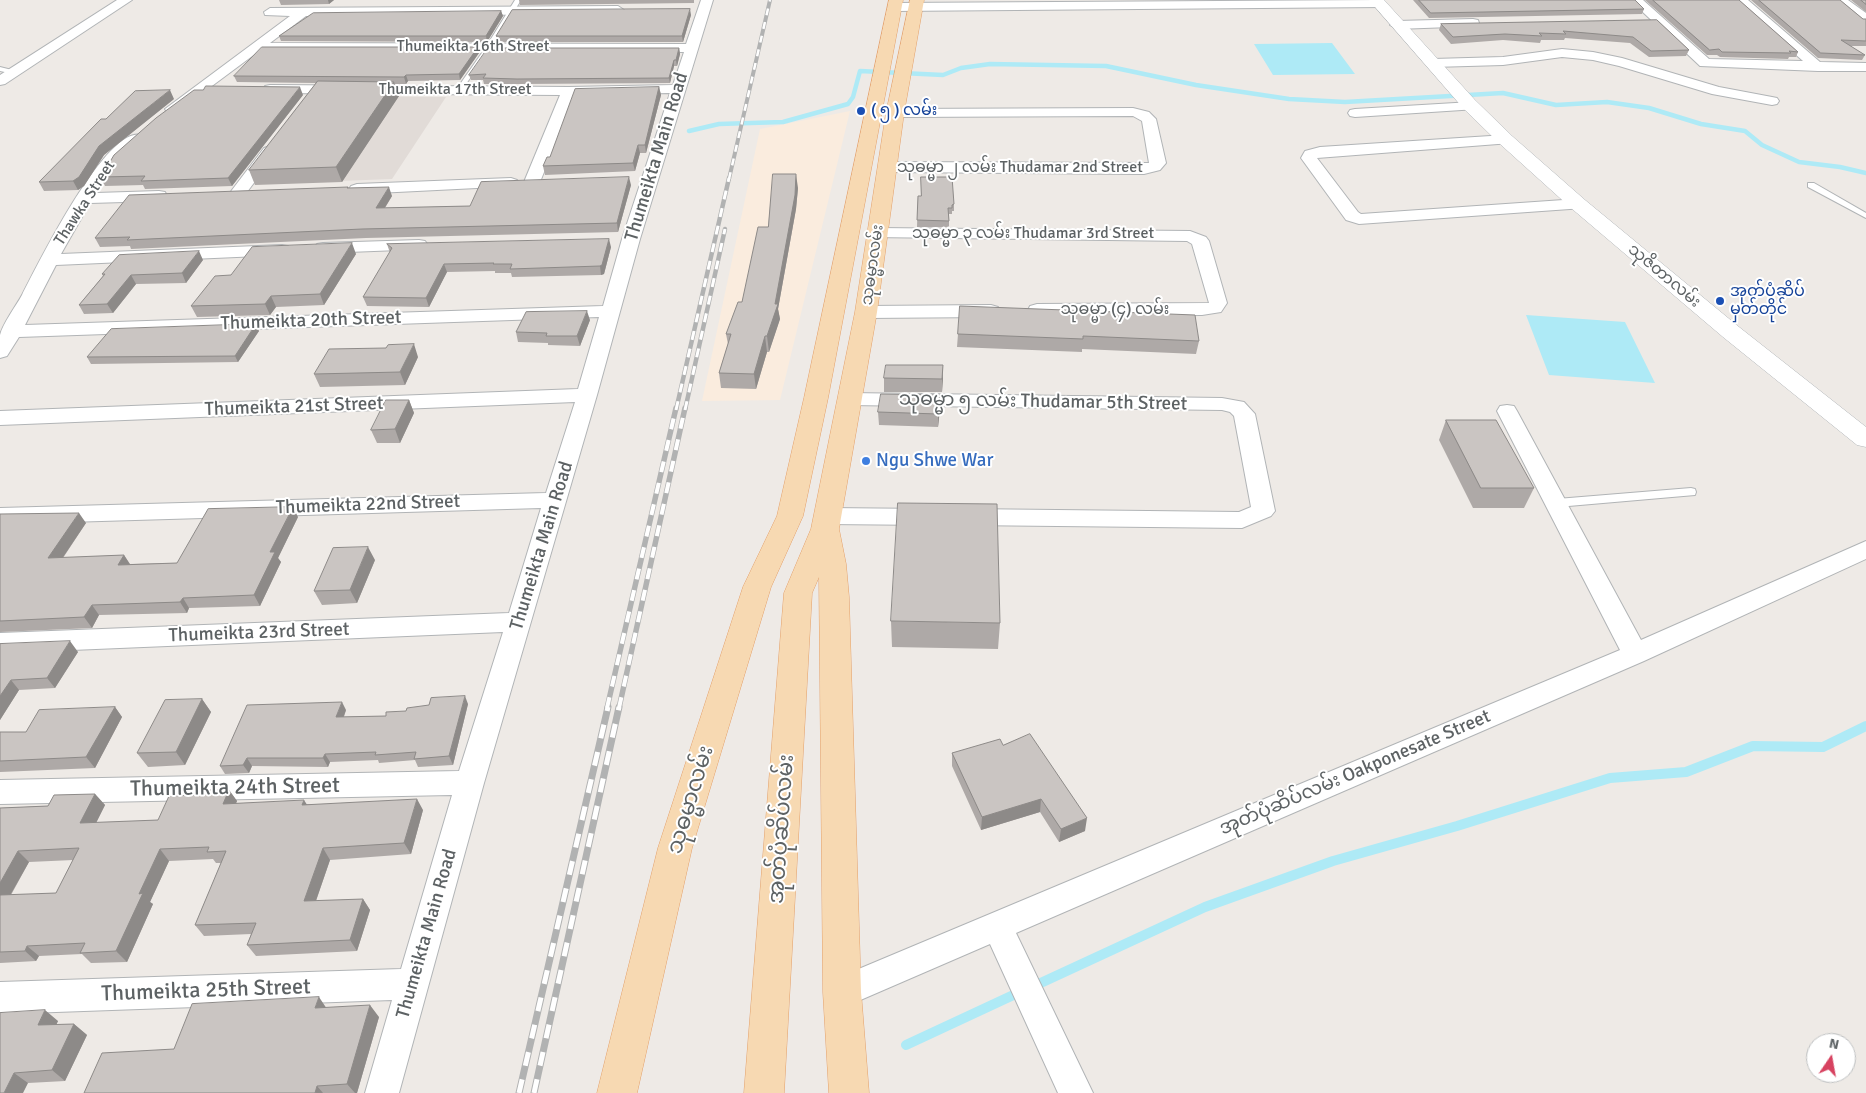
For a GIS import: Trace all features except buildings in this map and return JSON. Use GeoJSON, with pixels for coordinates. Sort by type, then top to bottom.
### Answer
{"type":"FeatureCollection","features":[{"type":"Feature","properties":{"kind":"main road"},"geometry":{"type":"LineString","coordinates":[[1378,2],[1433,63]]}},
{"type":"Feature","properties":{"kind":"main road","name":"သုဓမ္မာလမ်း"},"geometry":{"type":"LineString","coordinates":[[617,1093],[675,848],[757,587],[790,516],[816,398],[895,4]]}},
{"type":"Feature","properties":{"kind":"main road","name":"သုဓမ္မာလမ်း"},"geometry":{"type":"LineString","coordinates":[[804,579],[826,522],[866,312],[895,113],[916,4]]}},
{"type":"Feature","properties":{"kind":"main road","name":"သုဇိတာလမ်း"},"geometry":{"type":"LineString","coordinates":[[1433,63],[1470,105],[1578,204],[1731,332],[1866,439]]}},
{"type":"Feature","properties":{"kind":"main road","name":"သုဓမ္မာလမ်း"},"geometry":{"type":"LineString","coordinates":[[790,516],[804,579]]}},
{"type":"Feature","properties":{"kind":"main road","name":"သုဓမ္မာလမ်း"},"geometry":{"type":"LineString","coordinates":[[826,522],[835,597],[842,992],[849,1093]]}},
{"type":"Feature","properties":{"kind":"main road","name":"အုတ်ပုံဆိပ်လမ်း"},"geometry":{"type":"LineString","coordinates":[[764,1093],[804,579]]}},
{"type":"Feature","properties":{"kind":"street"},"geometry":{"type":"LineString","coordinates":[[0,81],[126,0]]}},
{"type":"Feature","properties":{"kind":"street"},"geometry":{"type":"LineString","coordinates":[[281,0],[270,12],[515,5],[627,10]]}},
{"type":"Feature","properties":{"kind":"street"},"geometry":{"type":"LineString","coordinates":[[1636,0],[1702,62],[1866,67]]}},
{"type":"Feature","properties":{"kind":"street"},"geometry":{"type":"LineString","coordinates":[[1740,0],[1818,67]]}},
{"type":"Feature","properties":{"kind":"street"},"geometry":{"type":"LineString","coordinates":[[1840,0],[1866,19]]}},
{"type":"Feature","properties":{"kind":"street"},"geometry":{"type":"LineString","coordinates":[[895,4],[1378,2]]}},
{"type":"Feature","properties":{"kind":"street","name":"Thumeikta Main Road"},"geometry":{"type":"LineString","coordinates":[[382,1093],[470,783],[588,395],[610,311],[621,240],[640,178],[679,89],[701,6]]}},
{"type":"Feature","properties":{"kind":"street"},"geometry":{"type":"LineString","coordinates":[[162,116],[303,12]]}},
{"type":"Feature","properties":{"kind":"street"},"geometry":{"type":"LineString","coordinates":[[1638,21],[1657,20]]}},
{"type":"Feature","properties":{"kind":"street"},"geometry":{"type":"LineString","coordinates":[[1397,25],[1484,23]]}},
{"type":"Feature","properties":{"kind":"street","name":"Thumeikta 16th Street"},"geometry":{"type":"LineString","coordinates":[[255,47],[691,48]]}},
{"type":"Feature","properties":{"kind":"street"},"geometry":{"type":"LineString","coordinates":[[1433,63],[1510,60],[1562,53],[1583,55],[1622,62],[1717,91],[1772,101]]}},
{"type":"Feature","properties":{"kind":"street"},"geometry":{"type":"LineString","coordinates":[[201,88],[220,89]]}},
{"type":"Feature","properties":{"kind":"street","name":"Thumeikta 17th Street"},"geometry":{"type":"LineString","coordinates":[[259,89],[569,91],[679,89]]}},
{"type":"Feature","properties":{"kind":"street"},"geometry":{"type":"LineString","coordinates":[[306,104],[317,90]]}},
{"type":"Feature","properties":{"kind":"street"},"geometry":{"type":"LineString","coordinates":[[532,182],[569,91]]}},
{"type":"Feature","properties":{"kind":"street"},"geometry":{"type":"LineString","coordinates":[[1355,113],[1470,105]]}},
{"type":"Feature","properties":{"kind":"street","name":"သုဓမ္မာ ၂ လမ်း Thudamar 2nd Street"},"geometry":{"type":"LineString","coordinates":[[887,167],[1134,169],[1154,168],[1158,162],[1149,119],[1144,115],[1133,112],[895,113]]}},
{"type":"Feature","properties":{"kind":"street","name":"Thawka Street"},"geometry":{"type":"LineString","coordinates":[[0,352],[13,331],[49,260],[86,198],[111,160],[147,128]]}},
{"type":"Feature","properties":{"kind":"street"},"geometry":{"type":"LineString","coordinates":[[1506,140],[1310,154],[1309,158],[1352,216],[1359,220],[1578,204]]}},
{"type":"Feature","properties":{"kind":"street"},"geometry":{"type":"LineString","coordinates":[[238,193],[277,141]]}},
{"type":"Feature","properties":{"kind":"street"},"geometry":{"type":"LineString","coordinates":[[346,189],[551,182]]}},
{"type":"Feature","properties":{"kind":"street"},"geometry":{"type":"LineString","coordinates":[[219,194],[257,192]]}},
{"type":"Feature","properties":{"kind":"street"},"geometry":{"type":"LineString","coordinates":[[86,198],[171,195]]}},
{"type":"Feature","properties":{"kind":"street","name":"သုဓမ္မာ ၃ လမ်း Thudamar 3rd Street"},"geometry":{"type":"LineString","coordinates":[[877,233],[1190,236],[1200,241],[1218,303],[1214,308]]}},
{"type":"Feature","properties":{"kind":"street"},"geometry":{"type":"LineString","coordinates":[[49,260],[437,245]]}},
{"type":"Feature","properties":{"kind":"street","name":"သုဓမ္မာ (၄) လမ်း"},"geometry":{"type":"LineString","coordinates":[[1024,310],[1214,308]]}},
{"type":"Feature","properties":{"kind":"street","name":"Thumeikta 20th Street"},"geometry":{"type":"LineString","coordinates":[[13,331],[610,311]]}},
{"type":"Feature","properties":{"kind":"street"},"geometry":{"type":"LineString","coordinates":[[866,312],[1004,311]]}},
{"type":"Feature","properties":{"kind":"street","name":"Thumeikta 21st Street"},"geometry":{"type":"LineString","coordinates":[[0,418],[588,395]]}},
{"type":"Feature","properties":{"kind":"street","name":"သုဓမ္မာ ၅ လမ်း Thudamar 5th Street"},"geometry":{"type":"LineString","coordinates":[[826,522],[1242,520],[1263,511],[1244,414],[1237,407],[1222,404],[848,399]]}},
{"type":"Feature","properties":{"kind":"street"},"geometry":{"type":"LineString","coordinates":[[1508,411],[1635,654]]}},
{"type":"Feature","properties":{"kind":"street","name":"Thumeikta 22nd Street"},"geometry":{"type":"LineString","coordinates":[[0,516],[556,500]]}},
{"type":"Feature","properties":{"kind":"street","name":"အုတ်ပုံဆိပ်လမ်း Oakponesate Street"},"geometry":{"type":"LineString","coordinates":[[842,992],[1635,654],[1866,549]]}},
{"type":"Feature","properties":{"kind":"street","name":"Thumeikta 23rd Street"},"geometry":{"type":"LineString","coordinates":[[0,643],[518,622]]}},
{"type":"Feature","properties":{"kind":"street","name":"Thumeikta 24th Street"},"geometry":{"type":"LineString","coordinates":[[0,792],[470,783]]}},
{"type":"Feature","properties":{"kind":"street"},"geometry":{"type":"LineString","coordinates":[[997,926],[1076,1093]]}},
{"type":"Feature","properties":{"kind":"street","name":"Thumeikta 25th Street"},"geometry":{"type":"LineString","coordinates":[[0,998],[412,984]]}},
{"type":"Feature","properties":{"kind":"lane"},"geometry":{"type":"LineString","coordinates":[[459,90],[490,47],[515,5]]}},
{"type":"Feature","properties":{"kind":"lane"},"geometry":{"type":"LineString","coordinates":[[0,69],[14,72]]}},
{"type":"Feature","properties":{"kind":"lane"},"geometry":{"type":"LineString","coordinates":[[1811,185],[1866,216]]}},
{"type":"Feature","properties":{"kind":"lane"},"geometry":{"type":"LineString","coordinates":[[1556,503],[1691,492]]}},
{"type":"Feature","properties":{"kind":"shaded area"},"geometry":{"type":"Polygon","coordinates":[[[329,96],[446,97],[392,179],[261,184],[329,96]]]}},
{"type":"Feature","properties":{"kind":"shaded area"},"geometry":{"type":"Polygon","coordinates":[[[850,111],[780,400],[702,401],[760,129],[850,111]]]}},
{"type":"Feature","properties":{"kind":"water"},"geometry":{"type":"Polygon","coordinates":[[[1332,43],[1355,74],[1273,75],[1254,44],[1332,43]]]}},
{"type":"Feature","properties":{"kind":"water"},"geometry":{"type":"Polygon","coordinates":[[[1526,315],[1625,322],[1655,383],[1549,375],[1526,315]]]}},
{"type":"Feature","properties":{"kind":"waterway"},"geometry":{"type":"LineString","coordinates":[[689,131],[719,124],[783,122],[848,104],[853,97],[860,71],[943,75],[961,68],[990,64],[1106,66],[1196,85],[1289,99],[1345,102],[1503,93],[1556,105],[1607,102],[1649,108],[1701,124],[1745,131],[1762,145],[1799,162],[1840,167],[1866,173]]}},
{"type":"Feature","properties":{"kind":"waterway"},"geometry":{"type":"LineString","coordinates":[[1032,987],[1205,907],[1333,861],[1457,826],[1610,778],[1686,772],[1753,746],[1823,747],[1866,726]]}},
{"type":"Feature","properties":{"kind":"waterway"},"geometry":{"type":"LineString","coordinates":[[906,1045],[1022,991]]}},
{"type":"Feature","properties":{"kind":"railway"},"geometry":{"type":"LineString","coordinates":[[729,179],[770,0]]}},
{"type":"Feature","properties":{"kind":"railway"},"geometry":{"type":"LineString","coordinates":[[676,410],[729,178]]}},
{"type":"Feature","properties":{"kind":"railway"},"geometry":{"type":"LineString","coordinates":[[685,410],[725,229]]}},
{"type":"Feature","properties":{"kind":"railway"},"geometry":{"type":"LineString","coordinates":[[607,708],[676,408]]}},
{"type":"Feature","properties":{"kind":"railway"},"geometry":{"type":"LineString","coordinates":[[619,708],[685,408]]}},
{"type":"Feature","properties":{"kind":"railway"},"geometry":{"type":"LineString","coordinates":[[519,1093],[608,707]]}},
{"type":"Feature","properties":{"kind":"railway"},"geometry":{"type":"LineString","coordinates":[[534,1093],[619,707]]}},
{"type":"Feature","properties":{"kind":"place","name":"( ၅ ) လမ်း"},"geometry":{"type":"Point","coordinates":[861,111]}},
{"type":"Feature","properties":{"kind":"place","name":"အုတ်ပုံဆိပ် မှတ်တိုင်"},"geometry":{"type":"Point","coordinates":[1720,301]}},
{"type":"Feature","properties":{"kind":"place","name":"Ngu Shwe War"},"geometry":{"type":"Point","coordinates":[866,461]}}]}
